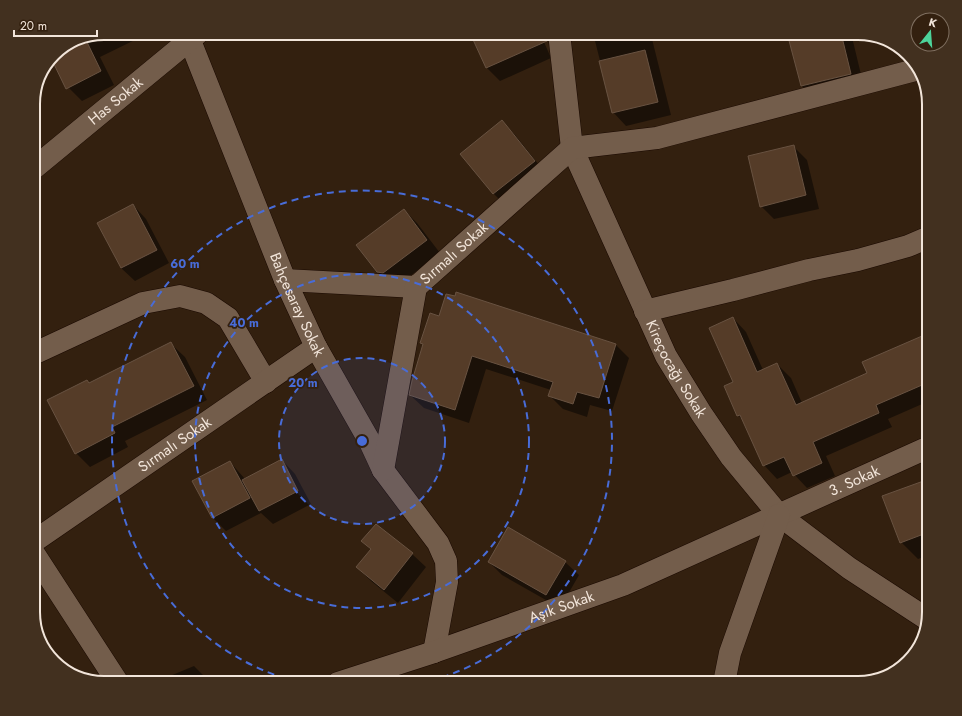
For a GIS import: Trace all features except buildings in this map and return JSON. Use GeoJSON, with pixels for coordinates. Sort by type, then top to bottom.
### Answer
{"type":"FeatureCollection","features":[{"type":"Feature","properties":{"kind":"street","name":"Has Sokak"},"geometry":{"type":"LineString","coordinates":[[40,163],[185,40]]}},
{"type":"Feature","properties":{"kind":"street","name":"Bahçesaray Sokak"},"geometry":{"type":"LineString","coordinates":[[193,40],[285,280],[316,347],[370,442],[383,470],[438,543],[446,561],[447,582],[434,652]]}},
{"type":"Feature","properties":{"kind":"street","name":"Kireçocağı Sokak"},"geometry":{"type":"LineString","coordinates":[[560,40],[572,148],[666,356],[701,413],[731,457],[779,515],[849,568],[922,615]]}},
{"type":"Feature","properties":{"kind":"street"},"geometry":{"type":"LineString","coordinates":[[572,148],[657,138],[912,71]]}},
{"type":"Feature","properties":{"kind":"street","name":"Sırmalı Sokak"},"geometry":{"type":"LineString","coordinates":[[285,280],[416,287],[572,148]]}},
{"type":"Feature","properties":{"kind":"street"},"geometry":{"type":"LineString","coordinates":[[645,311],[809,270],[858,260],[908,246],[922,240]]}},
{"type":"Feature","properties":{"kind":"street"},"geometry":{"type":"LineString","coordinates":[[383,470],[416,287]]}},
{"type":"Feature","properties":{"kind":"street"},"geometry":{"type":"LineString","coordinates":[[40,351],[143,303],[180,296],[206,304],[228,318],[266,382]]}},
{"type":"Feature","properties":{"kind":"street","name":"Sırmalı Sokak"},"geometry":{"type":"LineString","coordinates":[[40,537],[316,347]]}},
{"type":"Feature","properties":{"kind":"street","name":"3. Sokak"},"geometry":{"type":"LineString","coordinates":[[779,515],[922,450]]}},
{"type":"Feature","properties":{"kind":"street"},"geometry":{"type":"LineString","coordinates":[[725,676],[730,653],[779,515]]}},
{"type":"Feature","properties":{"kind":"street","name":"Aşık Sokak"},"geometry":{"type":"LineString","coordinates":[[360,676],[434,652],[623,584],[779,515]]}},
{"type":"Feature","properties":{"kind":"street"},"geometry":{"type":"LineString","coordinates":[[40,563],[113,676]]}}]}
